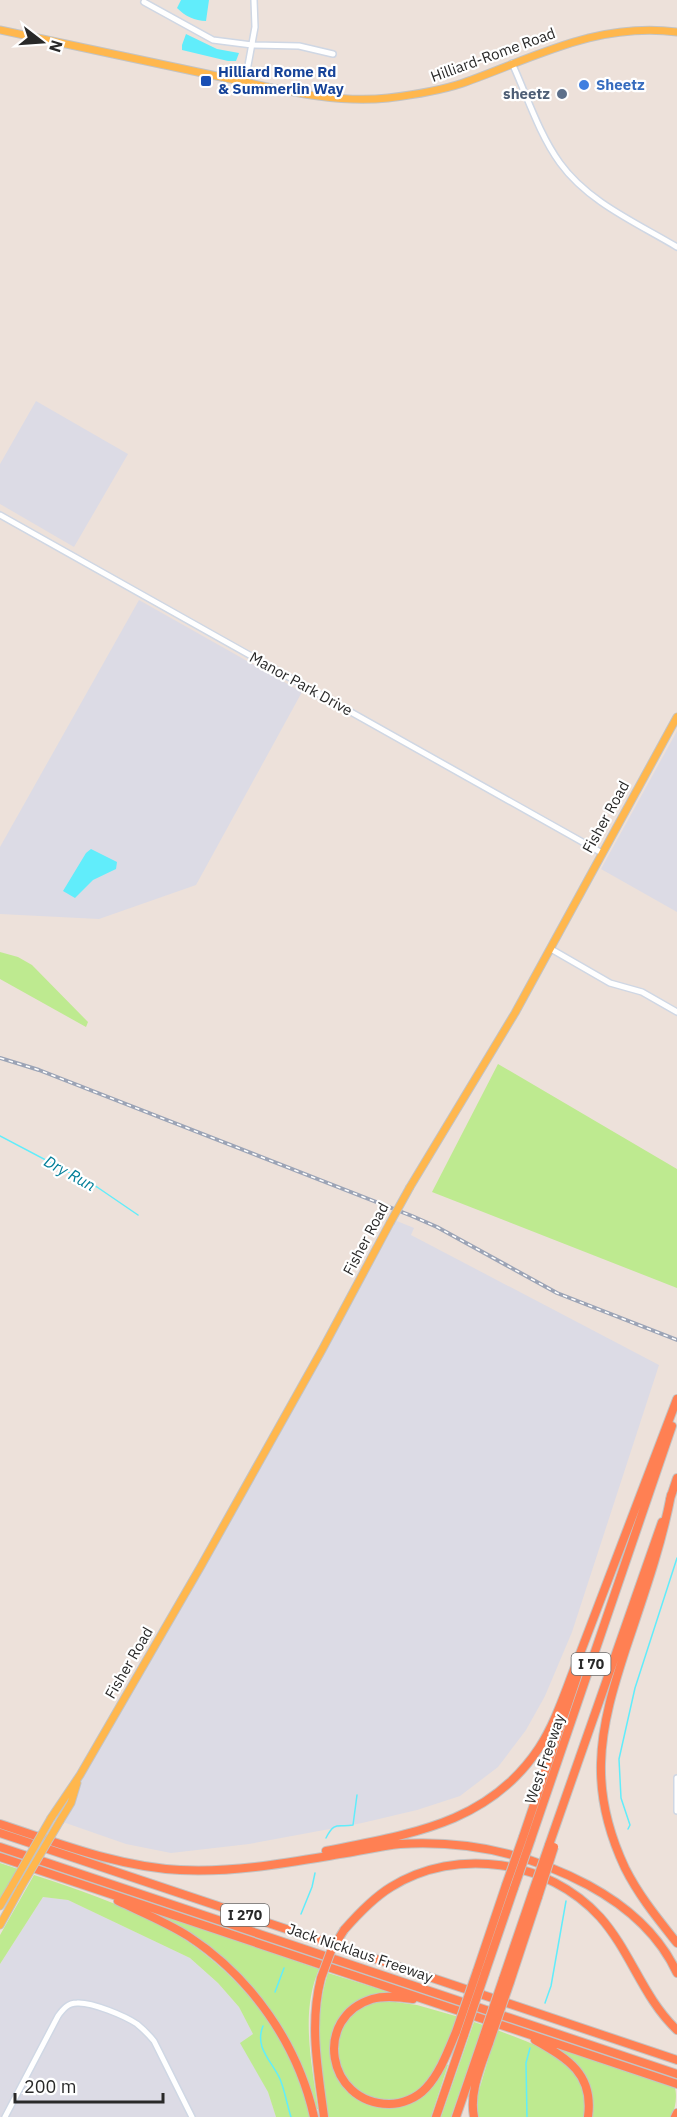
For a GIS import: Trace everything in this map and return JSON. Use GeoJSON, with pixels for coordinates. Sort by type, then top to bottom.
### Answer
{"type":"FeatureCollection","features":[{"type":"Feature","properties":{"kind":"highway"},"geometry":{"type":"LineString","coordinates":[[251,1867],[429,1829],[458,1817],[496,1792],[526,1764],[539,1748],[549,1730],[677,1399]]}},
{"type":"Feature","properties":{"kind":"highway","name":"West Freeway"},"geometry":{"type":"LineString","coordinates":[[436,2117],[460,2033],[677,1408]]}},
{"type":"Feature","properties":{"kind":"highway","name":"I 70"},"geometry":{"type":"LineString","coordinates":[[456,2117],[507,1980],[568,1793],[677,1478]]}},
{"type":"Feature","properties":{"kind":"highway"},"geometry":{"type":"LineString","coordinates":[[671,1495],[665,1529],[608,1707],[601,1762],[605,1808],[618,1852],[645,1902],[677,1943]]}},
{"type":"Feature","properties":{"kind":"highway"},"geometry":{"type":"LineString","coordinates":[[527,1838],[612,1572]]}},
{"type":"Feature","properties":{"kind":"highway"},"geometry":{"type":"LineString","coordinates":[[0,1824],[109,1859],[179,1870],[225,1870],[398,1845],[446,1844],[503,1851],[555,1869],[595,1889],[620,1905],[653,1935],[677,1972]]}},
{"type":"Feature","properties":{"kind":"highway","name":"Jack Nicklaus Freeway"},"geometry":{"type":"LineString","coordinates":[[0,1833],[677,2060]]}},
{"type":"Feature","properties":{"kind":"highway","name":"Jack Nicklaus Freeway"},"geometry":{"type":"LineString","coordinates":[[0,1846],[677,2074]]}},
{"type":"Feature","properties":{"kind":"highway"},"geometry":{"type":"LineString","coordinates":[[0,1857],[677,2084]]}},
{"type":"Feature","properties":{"kind":"highway"},"geometry":{"type":"LineString","coordinates":[[324,2117],[314,2025],[321,1978],[331,1952],[344,1930],[380,1895],[406,1879],[428,1870],[470,1863],[494,1864],[525,1871],[549,1880],[568,1891],[600,1917],[619,1944],[652,2001],[677,2030]]}},
{"type":"Feature","properties":{"kind":"highway"},"geometry":{"type":"LineString","coordinates":[[84,1885],[187,1936],[233,1973],[268,2014],[289,2046],[304,2081],[314,2117]]}},
{"type":"Feature","properties":{"kind":"highway"},"geometry":{"type":"LineString","coordinates":[[449,2008],[401,1997],[374,1998],[364,2002],[353,2009],[339,2029],[333,2052],[337,2072],[351,2090],[372,2102],[395,2104],[407,2101],[425,2089],[460,2033]]}},
{"type":"Feature","properties":{"kind":"highway"},"geometry":{"type":"LineString","coordinates":[[518,2031],[549,2048],[573,2065],[584,2079],[587,2089],[588,2117]]}},
{"type":"Feature","properties":{"kind":"highway"},"geometry":{"type":"LineString","coordinates":[[474,2117],[473,2102],[476,2081],[485,2042]]}},
{"type":"Feature","properties":{"kind":"main road","name":"Hilliard-Rome Road"},"geometry":{"type":"LineString","coordinates":[[0,30],[244,82],[326,97],[353,99],[387,98],[456,85],[567,42],[608,33],[677,32]]}},
{"type":"Feature","properties":{"kind":"main road","name":"Fisher Road"},"geometry":{"type":"LineString","coordinates":[[0,1906],[51,1818],[80,1775],[322,1350],[390,1223],[515,1013],[677,717]]}},
{"type":"Feature","properties":{"kind":"main road","name":"Fisher Road"},"geometry":{"type":"LineString","coordinates":[[0,1925],[71,1803],[80,1775]]}},
{"type":"Feature","properties":{"kind":"street"},"geometry":{"type":"LineString","coordinates":[[244,82],[255,27],[254,0]]}},
{"type":"Feature","properties":{"kind":"street"},"geometry":{"type":"LineString","coordinates":[[144,2],[213,40],[252,45],[299,46],[333,54]]}},
{"type":"Feature","properties":{"kind":"street"},"geometry":{"type":"LineString","coordinates":[[512,63],[550,147],[561,165],[593,196],[677,247]]}},
{"type":"Feature","properties":{"kind":"street","name":"Manor Park Drive"},"geometry":{"type":"LineString","coordinates":[[0,515],[602,853]]}},
{"type":"Feature","properties":{"kind":"street"},"geometry":{"type":"LineString","coordinates":[[550,949],[610,983],[642,992],[677,1012]]}},
{"type":"Feature","properties":{"kind":"street"},"geometry":{"type":"LineString","coordinates":[[677,1778],[677,1811]]}},
{"type":"Feature","properties":{"kind":"street"},"geometry":{"type":"LineString","coordinates":[[5,2117],[58,2016],[69,2005],[78,2003],[87,2004],[137,2024],[154,2041],[192,2117]]}},
{"type":"Feature","properties":{"kind":"shaded area"},"geometry":{"type":"Polygon","coordinates":[[[36,401],[128,454],[74,547],[0,504],[0,464],[36,401]]]}},
{"type":"Feature","properties":{"kind":"shaded area"},"geometry":{"type":"Polygon","coordinates":[[[139,600],[302,692],[196,885],[99,919],[0,914],[0,847],[139,600]]]}},
{"type":"Feature","properties":{"kind":"shaded area"},"geometry":{"type":"Polygon","coordinates":[[[677,731],[677,912],[601,869],[677,731]]]}},
{"type":"Feature","properties":{"kind":"shaded area"},"geometry":{"type":"Polygon","coordinates":[[[392,1219],[414,1228],[411,1235],[659,1365],[572,1632],[545,1696],[526,1730],[498,1767],[460,1796],[417,1810],[362,1823],[249,1844],[171,1853],[126,1844],[60,1821],[80,1775],[392,1219]]]}},
{"type":"Feature","properties":{"kind":"shaded area"},"geometry":{"type":"Polygon","coordinates":[[[43,1897],[68,1900],[190,1958],[218,1983],[239,2007],[253,2034],[241,2043],[268,2092],[276,2117],[0,2117],[0,1964],[43,1897]]]}},
{"type":"Feature","properties":{"kind":"green space"},"geometry":{"type":"Polygon","coordinates":[[[0,952],[18,957],[32,965],[88,1022],[86,1027],[0,979],[0,952]]]}},
{"type":"Feature","properties":{"kind":"green space"},"geometry":{"type":"Polygon","coordinates":[[[498,1064],[677,1169],[677,1288],[432,1192],[498,1064]]]}},
{"type":"Feature","properties":{"kind":"green space"},"geometry":{"type":"Polygon","coordinates":[[[0,1863],[18,1869],[0,1899],[0,1863]]]}},
{"type":"Feature","properties":{"kind":"green space"},"geometry":{"type":"Polygon","coordinates":[[[34,1875],[83,1891],[146,1917],[184,1939],[226,1972],[245,1991],[278,2035],[301,2082],[311,2117],[276,2117],[268,2092],[240,2043],[253,2034],[239,2007],[218,1983],[190,1958],[68,1900],[43,1897],[0,1964],[0,1935],[34,1875]]]}},
{"type":"Feature","properties":{"kind":"green space"},"geometry":{"type":"Polygon","coordinates":[[[143,1909],[319,1969],[313,1986],[309,2021],[309,2039],[318,2109],[316,2109],[299,2063],[234,1971],[143,1909]]]}},
{"type":"Feature","properties":{"kind":"green space"},"geometry":{"type":"Polygon","coordinates":[[[328,1973],[389,1992],[389,1994],[356,2004],[333,2035],[331,2057],[341,2083],[349,2093],[368,2103],[377,2106],[400,2105],[437,2079],[446,2064],[448,2065],[431,2117],[328,2117],[319,2027],[323,1992],[328,1973]]]}},
{"type":"Feature","properties":{"kind":"green space"},"geometry":{"type":"Polygon","coordinates":[[[381,2000],[417,2005],[459,2017],[443,2055],[427,2082],[410,2096],[391,2101],[370,2098],[354,2088],[343,2074],[338,2057],[339,2040],[346,2023],[360,2009],[381,2000]]]}},
{"type":"Feature","properties":{"kind":"green space"},"geometry":{"type":"Polygon","coordinates":[[[474,2022],[483,2025],[451,2117],[441,2117],[474,2022]]]}},
{"type":"Feature","properties":{"kind":"green space"},"geometry":{"type":"Polygon","coordinates":[[[497,2030],[552,2053],[575,2072],[586,2098],[585,2117],[478,2117],[477,2097],[497,2030]]]}},
{"type":"Feature","properties":{"kind":"green space"},"geometry":{"type":"Polygon","coordinates":[[[560,2049],[675,2088],[676,2102],[671,2117],[591,2117],[592,2107],[588,2089],[560,2049]]]}},
{"type":"Feature","properties":{"kind":"water"},"geometry":{"type":"Polygon","coordinates":[[[181,0],[209,0],[206,21],[194,19],[180,11],[177,8],[181,0]]]}},
{"type":"Feature","properties":{"kind":"water"},"geometry":{"type":"Polygon","coordinates":[[[186,34],[217,49],[239,53],[236,61],[182,50],[186,34]]]}},
{"type":"Feature","properties":{"kind":"water"},"geometry":{"type":"Polygon","coordinates":[[[91,849],[117,862],[116,869],[93,880],[75,898],[63,891],[86,853],[91,849]]]}},
{"type":"Feature","properties":{"kind":"waterway","name":"Dry Run"},"geometry":{"type":"LineString","coordinates":[[0,1136],[97,1187],[138,1215]]}},
{"type":"Feature","properties":{"kind":"waterway"},"geometry":{"type":"LineString","coordinates":[[628,1829],[630,1825],[621,1798],[619,1759],[635,1688],[677,1558]]}},
{"type":"Feature","properties":{"kind":"waterway"},"geometry":{"type":"LineString","coordinates":[[326,1838],[329,1832],[337,1826],[353,1825],[357,1795]]}},
{"type":"Feature","properties":{"kind":"waterway"},"geometry":{"type":"LineString","coordinates":[[301,1914],[315,1873]]}},
{"type":"Feature","properties":{"kind":"waterway"},"geometry":{"type":"LineString","coordinates":[[545,2003],[551,1986],[566,1901]]}},
{"type":"Feature","properties":{"kind":"waterway"},"geometry":{"type":"LineString","coordinates":[[275,1992],[284,1968]]}},
{"type":"Feature","properties":{"kind":"waterway"},"geometry":{"type":"LineString","coordinates":[[263,2026],[262,2048],[280,2079],[291,2117]]}},
{"type":"Feature","properties":{"kind":"waterway"},"geometry":{"type":"LineString","coordinates":[[527,2117],[526,2063],[530,2048]]}},
{"type":"Feature","properties":{"kind":"railway"},"geometry":{"type":"LineString","coordinates":[[0,1058],[39,1070],[412,1216],[437,1227],[557,1293],[677,1340]]}},
{"type":"Feature","properties":{"kind":"place","name":"Hilliard Rome Rd & Summerlin Way"},"geometry":{"type":"Point","coordinates":[206,81]}},
{"type":"Feature","properties":{"kind":"place","name":"Sheetz"},"geometry":{"type":"Point","coordinates":[584,85]}},
{"type":"Feature","properties":{"kind":"place","name":"sheetz"},"geometry":{"type":"Point","coordinates":[562,94]}}]}
